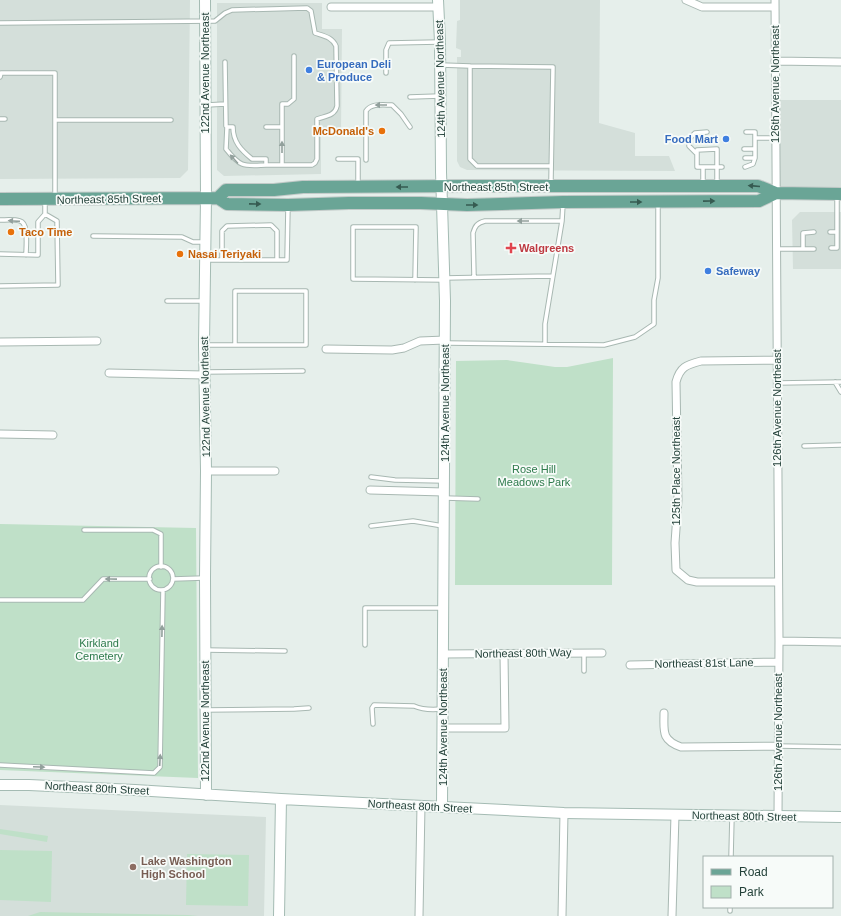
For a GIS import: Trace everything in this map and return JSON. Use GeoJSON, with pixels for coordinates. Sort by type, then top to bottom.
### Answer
{"type":"FeatureCollection","features":[{"type":"Feature","properties":{"kind":"main road"},"geometry":{"type":"LineString","coordinates":[[575,202],[585,194],[612,194],[619,190],[621,186]]}},
{"type":"Feature","properties":{"kind":"main road"},"geometry":{"type":"LineString","coordinates":[[658,202],[667,194],[695,194],[701,190],[703,186]]}},
{"type":"Feature","properties":{"kind":"main road","name":"Northeast 85th Street"},"geometry":{"type":"LineString","coordinates":[[212,198],[226,190],[274,190],[302,187],[758,186],[776,193],[839,194]]}},
{"type":"Feature","properties":{"kind":"main road","name":"Northeast 85th Street"},"geometry":{"type":"LineString","coordinates":[[0,199],[50,200],[212,198],[227,204],[288,205],[349,202],[502,205],[563,202],[759,201],[776,193]]}},
{"type":"Feature","properties":{"kind":"street","name":"122nd Avenue Northeast"},"geometry":{"type":"LineString","coordinates":[[205,0],[205,105],[212,198],[206,242],[204,301],[206,471],[206,795]]}},
{"type":"Feature","properties":{"kind":"street"},"geometry":{"type":"LineString","coordinates":[[686,0],[702,7],[775,4]]}},
{"type":"Feature","properties":{"kind":"street"},"geometry":{"type":"LineString","coordinates":[[331,7],[438,4]]}},
{"type":"Feature","properties":{"kind":"street","name":"124th Avenue Northeast"},"geometry":{"type":"LineString","coordinates":[[438,4],[440,42],[441,187],[445,342],[442,806]]}},
{"type":"Feature","properties":{"kind":"street","name":"126th Avenue Northeast"},"geometry":{"type":"LineString","coordinates":[[775,4],[779,641],[777,746],[778,816]]}},
{"type":"Feature","properties":{"kind":"street"},"geometry":{"type":"LineString","coordinates":[[775,61],[841,62]]}},
{"type":"Feature","properties":{"kind":"street"},"geometry":{"type":"LineString","coordinates":[[0,342],[97,341]]}},
{"type":"Feature","properties":{"kind":"street"},"geometry":{"type":"LineString","coordinates":[[326,349],[392,350],[404,348],[420,341],[445,342]]}},
{"type":"Feature","properties":{"kind":"street","name":"125th Place Northeast"},"geometry":{"type":"LineString","coordinates":[[777,360],[701,361],[690,364],[678,373],[676,382],[678,500],[675,562],[676,570],[680,575],[688,580],[696,582],[778,582]]}},
{"type":"Feature","properties":{"kind":"street"},"geometry":{"type":"LineString","coordinates":[[110,373],[204,373]]}},
{"type":"Feature","properties":{"kind":"street"},"geometry":{"type":"LineString","coordinates":[[0,434],[54,435]]}},
{"type":"Feature","properties":{"kind":"street"},"geometry":{"type":"LineString","coordinates":[[206,471],[275,470]]}},
{"type":"Feature","properties":{"kind":"street"},"geometry":{"type":"LineString","coordinates":[[370,490],[444,495]]}},
{"type":"Feature","properties":{"kind":"street"},"geometry":{"type":"LineString","coordinates":[[779,641],[841,642]]}},
{"type":"Feature","properties":{"kind":"street","name":"Northeast 80th Way"},"geometry":{"type":"LineString","coordinates":[[443,654],[602,653]]}},
{"type":"Feature","properties":{"kind":"street"},"geometry":{"type":"LineString","coordinates":[[443,728],[505,728],[504,654]]}},
{"type":"Feature","properties":{"kind":"street","name":"Northeast 81st Lane"},"geometry":{"type":"LineString","coordinates":[[630,665],[778,662]]}},
{"type":"Feature","properties":{"kind":"street"},"geometry":{"type":"LineString","coordinates":[[664,712],[664,730],[667,739],[672,744],[681,747],[777,746]]}},
{"type":"Feature","properties":{"kind":"street","name":"Northeast 80th Street"},"geometry":{"type":"LineString","coordinates":[[0,785],[135,790],[564,813],[841,817]]}},
{"type":"Feature","properties":{"kind":"street"},"geometry":{"type":"LineString","coordinates":[[279,916],[281,799]]}},
{"type":"Feature","properties":{"kind":"street"},"geometry":{"type":"LineString","coordinates":[[419,916],[421,805]]}},
{"type":"Feature","properties":{"kind":"street"},"geometry":{"type":"LineString","coordinates":[[562,916],[564,813]]}},
{"type":"Feature","properties":{"kind":"street"},"geometry":{"type":"LineString","coordinates":[[672,916],[675,815]]}},
{"type":"Feature","properties":{"kind":"lane"},"geometry":{"type":"LineString","coordinates":[[0,23],[215,21],[225,13],[232,10],[307,8],[311,11],[316,33],[334,41],[336,46],[337,106],[336,110],[331,115],[317,120],[317,159],[315,163],[312,165],[246,166],[239,164],[226,150],[227,127],[225,62]]}},
{"type":"Feature","properties":{"kind":"lane"},"geometry":{"type":"LineString","coordinates":[[386,73],[386,50],[388,43],[440,42]]}},
{"type":"Feature","properties":{"kind":"lane"},"geometry":{"type":"LineString","coordinates":[[282,165],[282,104],[288,104],[294,99],[294,56]]}},
{"type":"Feature","properties":{"kind":"lane"},"geometry":{"type":"LineString","coordinates":[[440,65],[553,66],[551,187]]}},
{"type":"Feature","properties":{"kind":"lane"},"geometry":{"type":"LineString","coordinates":[[470,66],[470,159],[477,166],[552,166]]}},
{"type":"Feature","properties":{"kind":"lane"},"geometry":{"type":"LineString","coordinates":[[0,77],[1,73],[55,73],[55,120],[50,200],[45,214],[38,222],[38,255],[0,254]]}},
{"type":"Feature","properties":{"kind":"lane"},"geometry":{"type":"LineString","coordinates":[[410,97],[441,96]]}},
{"type":"Feature","properties":{"kind":"lane"},"geometry":{"type":"LineString","coordinates":[[205,105],[226,104]]}},
{"type":"Feature","properties":{"kind":"lane"},"geometry":{"type":"LineString","coordinates":[[366,160],[366,111],[369,107],[373,105],[392,105],[401,114],[410,127]]}},
{"type":"Feature","properties":{"kind":"lane"},"geometry":{"type":"LineString","coordinates":[[0,119],[5,119]]}},
{"type":"Feature","properties":{"kind":"lane"},"geometry":{"type":"LineString","coordinates":[[55,120],[171,120]]}},
{"type":"Feature","properties":{"kind":"lane"},"geometry":{"type":"LineString","coordinates":[[227,127],[234,127],[233,136],[236,143],[248,156],[252,159],[266,159],[266,165]]}},
{"type":"Feature","properties":{"kind":"lane"},"geometry":{"type":"LineString","coordinates":[[266,127],[282,127]]}},
{"type":"Feature","properties":{"kind":"lane"},"geometry":{"type":"LineString","coordinates":[[697,154],[689,146],[689,138],[695,133],[707,132]]}},
{"type":"Feature","properties":{"kind":"lane"},"geometry":{"type":"LineString","coordinates":[[745,167],[753,164],[755,158],[755,132],[746,132]]}},
{"type":"Feature","properties":{"kind":"lane"},"geometry":{"type":"LineString","coordinates":[[755,138],[776,138]]}},
{"type":"Feature","properties":{"kind":"lane"},"geometry":{"type":"LineString","coordinates":[[716,149],[716,186]]}},
{"type":"Feature","properties":{"kind":"lane"},"geometry":{"type":"LineString","coordinates":[[722,149],[696,150],[697,167],[722,167]]}},
{"type":"Feature","properties":{"kind":"lane"},"geometry":{"type":"LineString","coordinates":[[744,149],[755,149]]}},
{"type":"Feature","properties":{"kind":"lane"},"geometry":{"type":"LineString","coordinates":[[717,158],[722,158]]}},
{"type":"Feature","properties":{"kind":"lane"},"geometry":{"type":"LineString","coordinates":[[744,158],[755,158]]}},
{"type":"Feature","properties":{"kind":"lane"},"geometry":{"type":"LineString","coordinates":[[338,159],[358,159],[358,188]]}},
{"type":"Feature","properties":{"kind":"lane"},"geometry":{"type":"LineString","coordinates":[[703,167],[703,186]]}},
{"type":"Feature","properties":{"kind":"lane"},"geometry":{"type":"LineString","coordinates":[[831,248],[837,248],[839,194]]}},
{"type":"Feature","properties":{"kind":"lane"},"geometry":{"type":"LineString","coordinates":[[545,343],[545,324],[562,221],[563,202]]}},
{"type":"Feature","properties":{"kind":"lane"},"geometry":{"type":"LineString","coordinates":[[445,342],[604,345],[635,337],[654,324],[654,300],[658,271],[658,202]]}},
{"type":"Feature","properties":{"kind":"lane"},"geometry":{"type":"LineString","coordinates":[[206,260],[287,260],[288,205]]}},
{"type":"Feature","properties":{"kind":"lane"},"geometry":{"type":"LineString","coordinates":[[0,286],[58,285],[57,221],[45,214]]}},
{"type":"Feature","properties":{"kind":"lane"},"geometry":{"type":"LineString","coordinates":[[0,220],[18,220],[24,223],[26,228],[26,254]]}},
{"type":"Feature","properties":{"kind":"lane"},"geometry":{"type":"LineString","coordinates":[[474,276],[473,233],[479,222],[562,221]]}},
{"type":"Feature","properties":{"kind":"lane"},"geometry":{"type":"LineString","coordinates":[[222,260],[222,231],[227,226],[271,225],[277,231],[277,260]]}},
{"type":"Feature","properties":{"kind":"lane"},"geometry":{"type":"LineString","coordinates":[[415,280],[416,227],[353,227],[353,279],[415,280],[474,276],[552,276]]}},
{"type":"Feature","properties":{"kind":"lane"},"geometry":{"type":"LineString","coordinates":[[803,249],[803,232],[814,232]]}},
{"type":"Feature","properties":{"kind":"lane"},"geometry":{"type":"LineString","coordinates":[[830,232],[837,232]]}},
{"type":"Feature","properties":{"kind":"lane"},"geometry":{"type":"LineString","coordinates":[[93,236],[182,237],[193,242],[206,242]]}},
{"type":"Feature","properties":{"kind":"lane"},"geometry":{"type":"LineString","coordinates":[[776,249],[814,248]]}},
{"type":"Feature","properties":{"kind":"lane"},"geometry":{"type":"LineString","coordinates":[[204,345],[236,345],[306,345],[306,291],[235,291],[236,345]]}},
{"type":"Feature","properties":{"kind":"lane"},"geometry":{"type":"LineString","coordinates":[[167,302],[204,301]]}},
{"type":"Feature","properties":{"kind":"lane"},"geometry":{"type":"LineString","coordinates":[[204,373],[303,371]]}},
{"type":"Feature","properties":{"kind":"lane"},"geometry":{"type":"LineString","coordinates":[[835,382],[841,392]]}},
{"type":"Feature","properties":{"kind":"lane"},"geometry":{"type":"LineString","coordinates":[[777,383],[841,382]]}},
{"type":"Feature","properties":{"kind":"lane"},"geometry":{"type":"LineString","coordinates":[[804,446],[841,445]]}},
{"type":"Feature","properties":{"kind":"lane"},"geometry":{"type":"LineString","coordinates":[[371,477],[395,480],[444,481]]}},
{"type":"Feature","properties":{"kind":"lane"},"geometry":{"type":"LineString","coordinates":[[444,495],[478,499]]}},
{"type":"Feature","properties":{"kind":"lane"},"geometry":{"type":"LineString","coordinates":[[371,526],[413,521],[444,526]]}},
{"type":"Feature","properties":{"kind":"lane"},"geometry":{"type":"LineString","coordinates":[[84,530],[153,530],[161,534],[161,566]]}},
{"type":"Feature","properties":{"kind":"lane"},"geometry":{"type":"LineString","coordinates":[[161,566],[170,570],[173,579],[170,587],[162,590],[155,588],[150,583],[151,572],[157,567],[161,566]]}},
{"type":"Feature","properties":{"kind":"lane"},"geometry":{"type":"LineString","coordinates":[[0,600],[83,600],[103,578],[150,579]]}},
{"type":"Feature","properties":{"kind":"lane"},"geometry":{"type":"LineString","coordinates":[[173,579],[205,578]]}},
{"type":"Feature","properties":{"kind":"lane"},"geometry":{"type":"LineString","coordinates":[[0,765],[154,773],[160,767],[162,590]]}},
{"type":"Feature","properties":{"kind":"lane"},"geometry":{"type":"LineString","coordinates":[[365,645],[365,608],[444,608]]}},
{"type":"Feature","properties":{"kind":"lane"},"geometry":{"type":"LineString","coordinates":[[205,650],[285,651]]}},
{"type":"Feature","properties":{"kind":"lane"},"geometry":{"type":"LineString","coordinates":[[584,653],[584,671]]}},
{"type":"Feature","properties":{"kind":"lane"},"geometry":{"type":"LineString","coordinates":[[373,724],[372,708],[374,705],[414,706],[419,709],[434,710],[443,709]]}},
{"type":"Feature","properties":{"kind":"lane"},"geometry":{"type":"LineString","coordinates":[[205,710],[309,708]]}},
{"type":"Feature","properties":{"kind":"lane"},"geometry":{"type":"LineString","coordinates":[[777,746],[841,747]]}},
{"type":"Feature","properties":{"kind":"lane"},"geometry":{"type":"LineString","coordinates":[[731,856],[732,816]]}},
{"type":"Feature","properties":{"kind":"shaded area"},"geometry":{"type":"Polygon","coordinates":[[[0,0],[190,0],[188,170],[180,178],[0,179],[0,0]]]}},
{"type":"Feature","properties":{"kind":"shaded area"},"geometry":{"type":"Polygon","coordinates":[[[460,0],[600,0],[599,123],[635,133],[635,156],[669,156],[675,171],[467,170],[460,167],[457,161],[457,57],[461,57],[461,50],[456,48],[457,21],[460,20],[460,0]]]}},
{"type":"Feature","properties":{"kind":"shaded area"},"geometry":{"type":"Polygon","coordinates":[[[217,3],[322,3],[322,29],[342,29],[341,131],[321,131],[321,174],[224,176],[217,170],[217,3]]]}},
{"type":"Feature","properties":{"kind":"shaded area"},"geometry":{"type":"Polygon","coordinates":[[[780,100],[841,100],[841,194],[776,193],[780,100]]]}},
{"type":"Feature","properties":{"kind":"shaded area"},"geometry":{"type":"Polygon","coordinates":[[[800,212],[841,212],[841,269],[793,269],[792,220],[800,212]]]}},
{"type":"Feature","properties":{"kind":"shaded area","name":"Lake Washington High School"},"geometry":{"type":"Polygon","coordinates":[[[0,805],[266,817],[264,916],[0,916],[0,805]]]}},
{"type":"Feature","properties":{"kind":"green space","name":"Rose Hill Meadows Park"},"geometry":{"type":"Polygon","coordinates":[[[613,358],[612,585],[455,585],[456,361],[507,360],[555,367],[567,367],[613,358]]]}},
{"type":"Feature","properties":{"kind":"green space","name":"Kirkland Cemetery"},"geometry":{"type":"Polygon","coordinates":[[[0,524],[196,528],[198,778],[0,770],[0,524]]]}},
{"type":"Feature","properties":{"kind":"green space"},"geometry":{"type":"Polygon","coordinates":[[[0,829],[48,836],[47,842],[0,834],[0,829]]]}},
{"type":"Feature","properties":{"kind":"green space"},"geometry":{"type":"Polygon","coordinates":[[[0,850],[52,851],[51,902],[0,900],[0,850]]]}},
{"type":"Feature","properties":{"kind":"green space"},"geometry":{"type":"Polygon","coordinates":[[[187,854],[249,855],[248,906],[186,905],[187,854]]]}},
{"type":"Feature","properties":{"kind":"green space"},"geometry":{"type":"Polygon","coordinates":[[[40,912],[188,915],[198,916],[28,916],[40,912]]]}},
{"type":"Feature","properties":{"kind":"place","name":"European Deli & Produce"},"geometry":{"type":"Point","coordinates":[309,70]}},
{"type":"Feature","properties":{"kind":"place","name":"McDonald's"},"geometry":{"type":"Point","coordinates":[382,131]}},
{"type":"Feature","properties":{"kind":"place","name":"Food Mart"},"geometry":{"type":"Point","coordinates":[726,139]}},
{"type":"Feature","properties":{"kind":"place","name":"Taco Time"},"geometry":{"type":"Point","coordinates":[11,232]}},
{"type":"Feature","properties":{"kind":"place","name":"Walgreens"},"geometry":{"type":"Point","coordinates":[511,248]}},
{"type":"Feature","properties":{"kind":"place","name":"Nasai Teriyaki"},"geometry":{"type":"Point","coordinates":[180,254]}},
{"type":"Feature","properties":{"kind":"place","name":"Safeway"},"geometry":{"type":"Point","coordinates":[708,271]}},
{"type":"Feature","properties":{"kind":"place","name":"Lake Washington High School"},"geometry":{"type":"Point","coordinates":[133,867]}}]}
